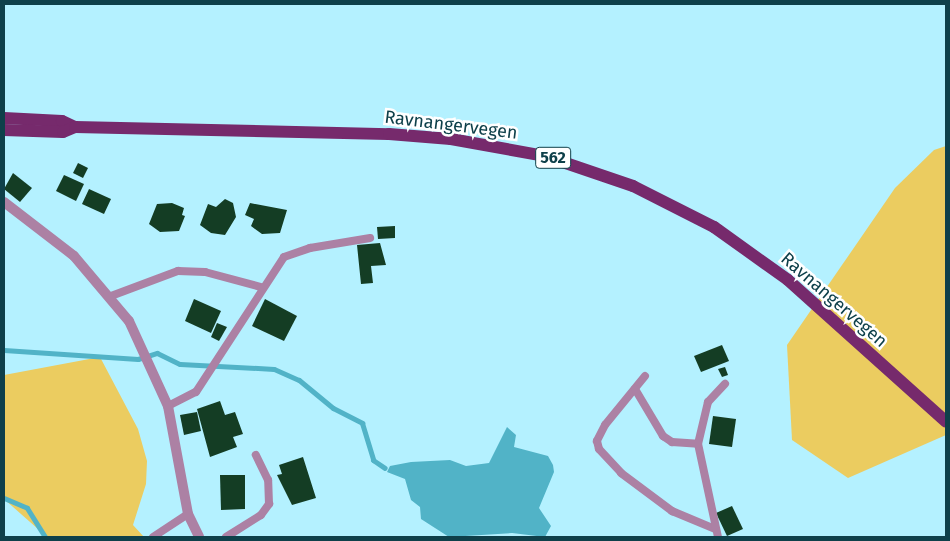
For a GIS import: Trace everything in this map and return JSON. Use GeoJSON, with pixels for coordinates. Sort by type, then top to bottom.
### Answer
{"type":"FeatureCollection","features":[{"type":"Feature","properties":{"kind":"main road","name":"Ravnangervegen"},"geometry":{"type":"LineString","coordinates":[[4,118],[62,122],[75,127],[425,137],[498,146],[589,170],[675,204],[752,253],[946,422]]}},
{"type":"Feature","properties":{"kind":"main road","name":"Ravnangervegen"},"geometry":{"type":"LineString","coordinates":[[4,130],[63,132],[75,127]]}},
{"type":"Feature","properties":{"kind":"street"},"geometry":{"type":"LineString","coordinates":[[4,202],[74,256],[111,296],[147,355],[168,406],[188,514],[199,537]]}},
{"type":"Feature","properties":{"kind":"lane"},"geometry":{"type":"LineString","coordinates":[[168,406],[196,392],[277,264],[291,253],[370,238]]}},
{"type":"Feature","properties":{"kind":"lane"},"geometry":{"type":"LineString","coordinates":[[111,296],[178,271],[205,272],[261,288]]}},
{"type":"Feature","properties":{"kind":"lane"},"geometry":{"type":"LineString","coordinates":[[646,376],[612,416],[596,441],[605,458],[672,512],[715,529]]}},
{"type":"Feature","properties":{"kind":"lane"},"geometry":{"type":"LineString","coordinates":[[718,537],[698,444],[708,402],[725,384]]}},
{"type":"Feature","properties":{"kind":"lane"},"geometry":{"type":"LineString","coordinates":[[635,389],[663,436],[672,442],[698,444]]}},
{"type":"Feature","properties":{"kind":"lane"},"geometry":{"type":"LineString","coordinates":[[231,536],[261,515],[268,504],[268,480],[256,455]]}},
{"type":"Feature","properties":{"kind":"lane"},"geometry":{"type":"LineString","coordinates":[[153,537],[188,514]]}},
{"type":"Feature","properties":{"kind":"shaded area"},"geometry":{"type":"Polygon","coordinates":[[[946,146],[946,435],[848,478],[792,440],[787,345],[895,188],[934,150],[946,146]]]}},
{"type":"Feature","properties":{"kind":"shaded area"},"geometry":{"type":"Polygon","coordinates":[[[100,357],[138,429],[147,461],[146,484],[133,525],[144,537],[47,537],[4,499],[4,375],[100,357]]]}},
{"type":"Feature","properties":{"kind":"water"},"geometry":{"type":"Polygon","coordinates":[[[507,427],[516,435],[514,447],[548,456],[553,465],[554,472],[539,508],[551,526],[545,537],[512,533],[449,537],[421,519],[420,507],[411,500],[405,479],[387,472],[390,466],[411,462],[450,460],[466,466],[489,463],[507,427]]]}},
{"type":"Feature","properties":{"kind":"building"},"geometry":{"type":"Polygon","coordinates":[[[78,163],[88,168],[83,178],[73,173],[78,163]]]}},
{"type":"Feature","properties":{"kind":"building"},"geometry":{"type":"Polygon","coordinates":[[[13,173],[32,188],[20,202],[4,189],[13,173]]]}},
{"type":"Feature","properties":{"kind":"building"},"geometry":{"type":"Polygon","coordinates":[[[64,175],[84,184],[76,201],[56,191],[64,175]]]}},
{"type":"Feature","properties":{"kind":"building"},"geometry":{"type":"Polygon","coordinates":[[[89,189],[111,199],[104,214],[82,204],[89,189]]]}},
{"type":"Feature","properties":{"kind":"building"},"geometry":{"type":"Polygon","coordinates":[[[225,199],[233,203],[236,217],[225,235],[211,233],[200,225],[208,204],[216,207],[225,199]]]}},
{"type":"Feature","properties":{"kind":"building"},"geometry":{"type":"Polygon","coordinates":[[[172,203],[184,208],[182,215],[185,216],[179,231],[160,232],[149,224],[157,204],[172,203]]]}},
{"type":"Feature","properties":{"kind":"building"},"geometry":{"type":"Polygon","coordinates":[[[250,203],[287,210],[280,233],[262,234],[251,226],[254,219],[245,215],[250,203]]]}},
{"type":"Feature","properties":{"kind":"building"},"geometry":{"type":"Polygon","coordinates":[[[395,226],[395,238],[378,239],[377,227],[395,226]]]}},
{"type":"Feature","properties":{"kind":"building"},"geometry":{"type":"Polygon","coordinates":[[[380,243],[386,265],[371,266],[373,283],[361,284],[357,245],[380,243]]]}},
{"type":"Feature","properties":{"kind":"building"},"geometry":{"type":"Polygon","coordinates":[[[194,299],[221,311],[211,333],[185,321],[194,299]]]}},
{"type":"Feature","properties":{"kind":"building"},"geometry":{"type":"Polygon","coordinates":[[[265,299],[297,316],[284,341],[252,326],[265,299]]]}},
{"type":"Feature","properties":{"kind":"building"},"geometry":{"type":"Polygon","coordinates":[[[217,323],[227,327],[219,341],[211,337],[217,323]]]}},
{"type":"Feature","properties":{"kind":"building"},"geometry":{"type":"Polygon","coordinates":[[[722,345],[729,361],[701,372],[694,356],[722,345]]]}},
{"type":"Feature","properties":{"kind":"building"},"geometry":{"type":"Polygon","coordinates":[[[725,367],[728,375],[722,377],[718,369],[725,367]]]}},
{"type":"Feature","properties":{"kind":"building"},"geometry":{"type":"Polygon","coordinates":[[[220,401],[225,415],[235,412],[243,434],[233,437],[237,447],[210,457],[197,409],[220,401]]]}},
{"type":"Feature","properties":{"kind":"building"},"geometry":{"type":"Polygon","coordinates":[[[197,412],[201,431],[184,435],[180,415],[197,412]]]}},
{"type":"Feature","properties":{"kind":"building"},"geometry":{"type":"Polygon","coordinates":[[[713,416],[736,419],[732,447],[709,444],[713,416]]]}},
{"type":"Feature","properties":{"kind":"building"},"geometry":{"type":"Polygon","coordinates":[[[303,457],[316,498],[292,505],[277,475],[282,474],[279,465],[303,457]]]}},
{"type":"Feature","properties":{"kind":"building"},"geometry":{"type":"Polygon","coordinates":[[[220,475],[245,475],[245,509],[221,510],[220,475]]]}},
{"type":"Feature","properties":{"kind":"building"},"geometry":{"type":"Polygon","coordinates":[[[732,506],[743,529],[727,536],[716,513],[732,506]]]}},
{"type":"Feature","properties":{"kind":"waterway"},"geometry":{"type":"LineString","coordinates":[[4,350],[138,359],[157,353],[180,364],[274,369],[299,380],[333,408],[362,423],[373,460],[385,468]]}},
{"type":"Feature","properties":{"kind":"waterway"},"geometry":{"type":"LineString","coordinates":[[4,498],[27,508],[45,537]]}}]}
